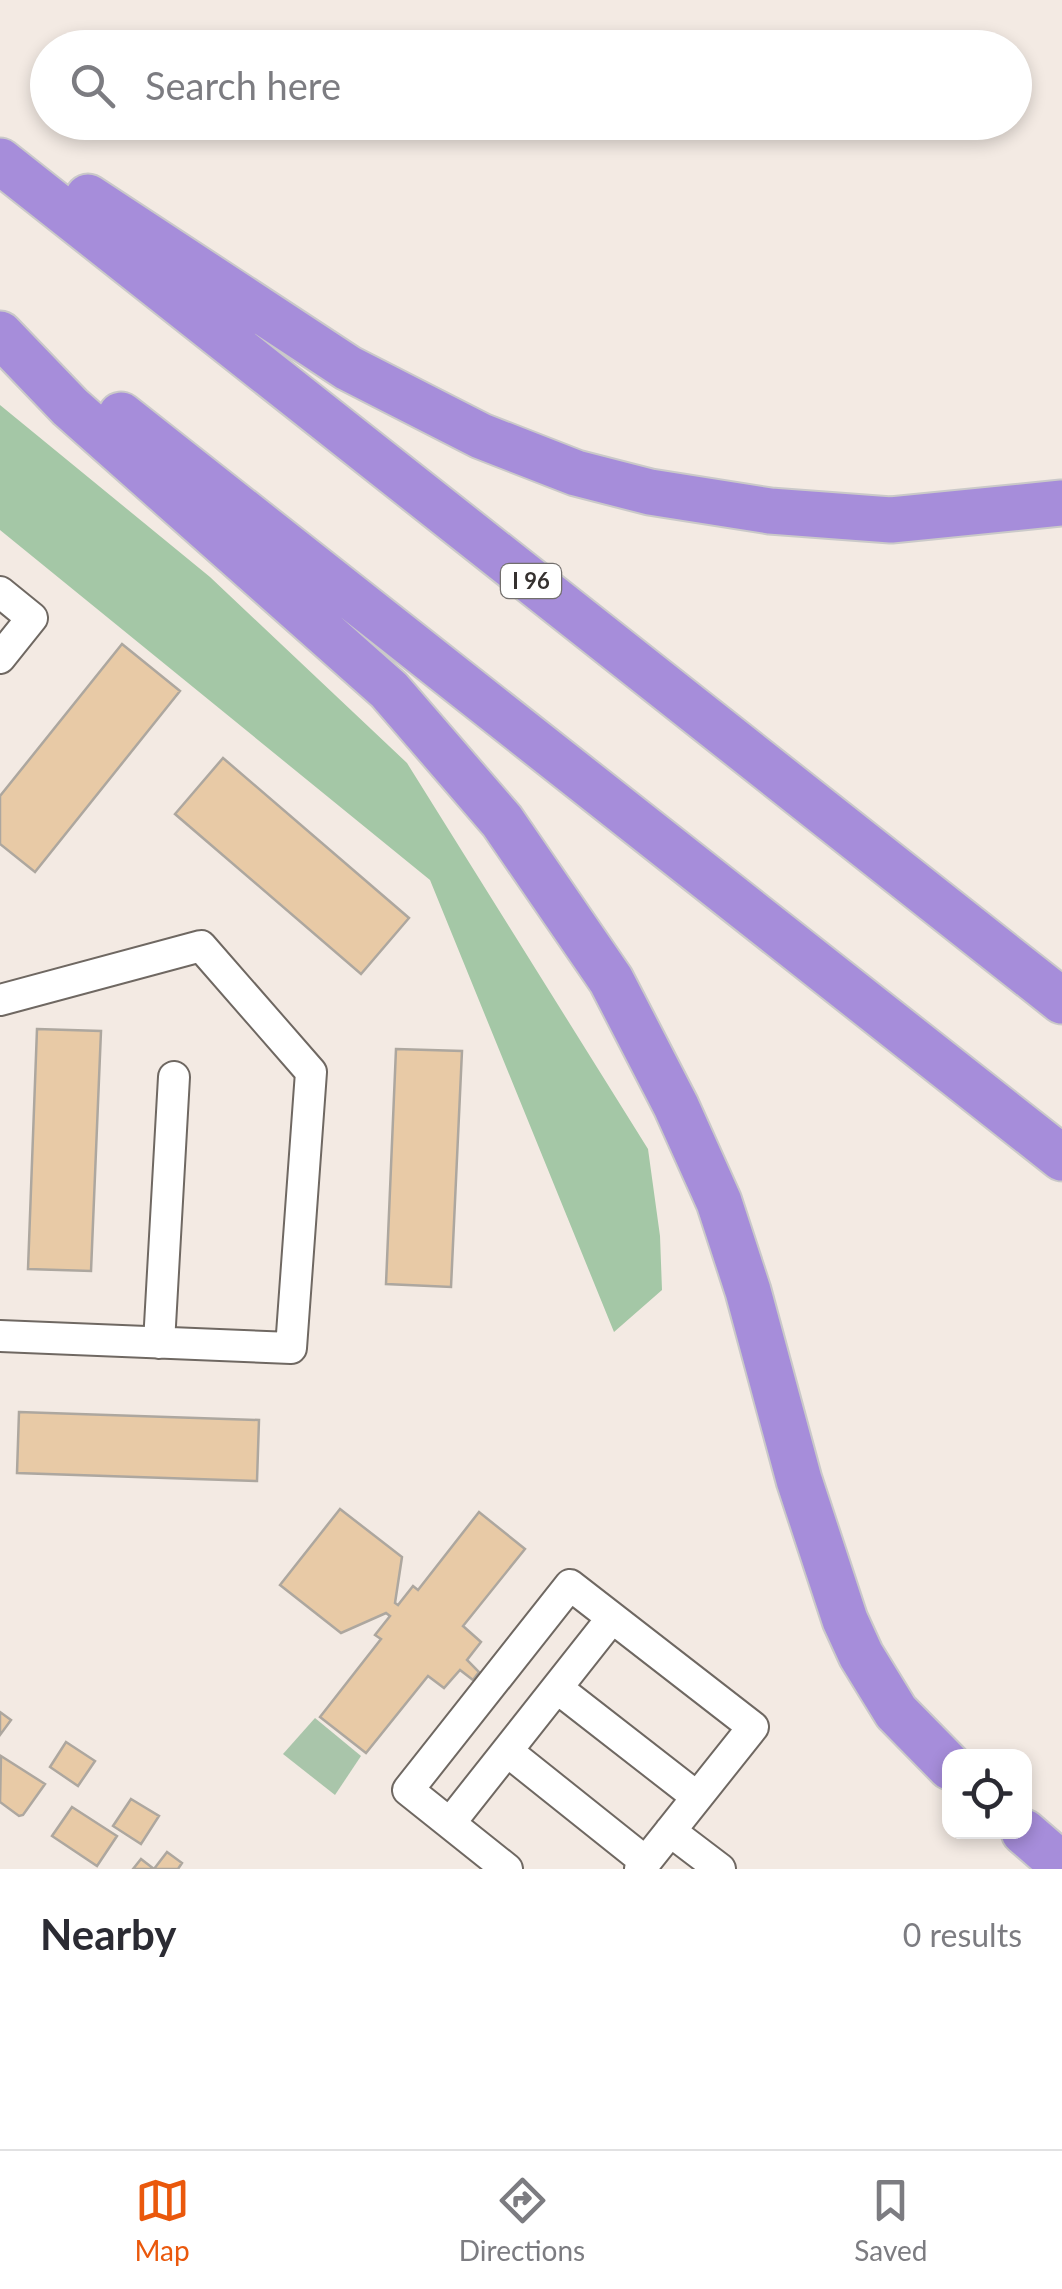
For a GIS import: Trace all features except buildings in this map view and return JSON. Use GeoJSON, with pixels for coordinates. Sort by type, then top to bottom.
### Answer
{"type":"FeatureCollection","features":[{"type":"Feature","properties":{"kind":"highway"},"geometry":{"type":"LineString","coordinates":[[0,139],[348,368],[481,436],[576,473],[650,492],[770,511],[891,520],[1062,503]]}},
{"type":"Feature","properties":{"kind":"highway","name":"I 96"},"geometry":{"type":"LineString","coordinates":[[0,160],[1062,1001]]}},
{"type":"Feature","properties":{"kind":"highway"},"geometry":{"type":"LineString","coordinates":[[0,324],[131,422],[1062,1158]]}},
{"type":"Feature","properties":{"kind":"highway"},"geometry":{"type":"LineString","coordinates":[[0,334],[105,439],[389,690],[502,821],[600,965],[644,1041],[719,1202],[748,1291],[798,1480],[844,1620],[860,1656],[896,1712],[942,1759]]}},
{"type":"Feature","properties":{"kind":"highway"},"geometry":{"type":"LineString","coordinates":[[1032,1839],[1062,1865]]}},
{"type":"Feature","properties":{"kind":"lane"},"geometry":{"type":"LineString","coordinates":[[0,592],[32,618],[0,658]]}},
{"type":"Feature","properties":{"kind":"lane"},"geometry":{"type":"LineString","coordinates":[[0,1000],[201,946],[310,1072],[291,1348],[0,1336]]}},
{"type":"Feature","properties":{"kind":"lane"},"geometry":{"type":"LineString","coordinates":[[158,1343],[174,1077]]}},
{"type":"Feature","properties":{"kind":"lane"},"geometry":{"type":"LineString","coordinates":[[506,1869],[408,1790],[570,1585],[753,1727],[643,1865],[507,1751]]}},
{"type":"Feature","properties":{"kind":"lane"},"geometry":{"type":"LineString","coordinates":[[450,1824],[612,1618]]}},
{"type":"Feature","properties":{"kind":"lane"},"geometry":{"type":"LineString","coordinates":[[557,1688],[697,1797]]}},
{"type":"Feature","properties":{"kind":"lane"},"geometry":{"type":"LineString","coordinates":[[670,1831],[720,1869]]}},
{"type":"Feature","properties":{"kind":"green space"},"geometry":{"type":"Polygon","coordinates":[[[0,405],[210,577],[407,763],[648,1149],[660,1236],[662,1290],[614,1332],[430,880],[0,530],[0,405]]]}},
{"type":"Feature","properties":{"kind":"green space"},"geometry":{"type":"Polygon","coordinates":[[[315,1718],[361,1756],[335,1795],[283,1754],[315,1718]]]}}]}
